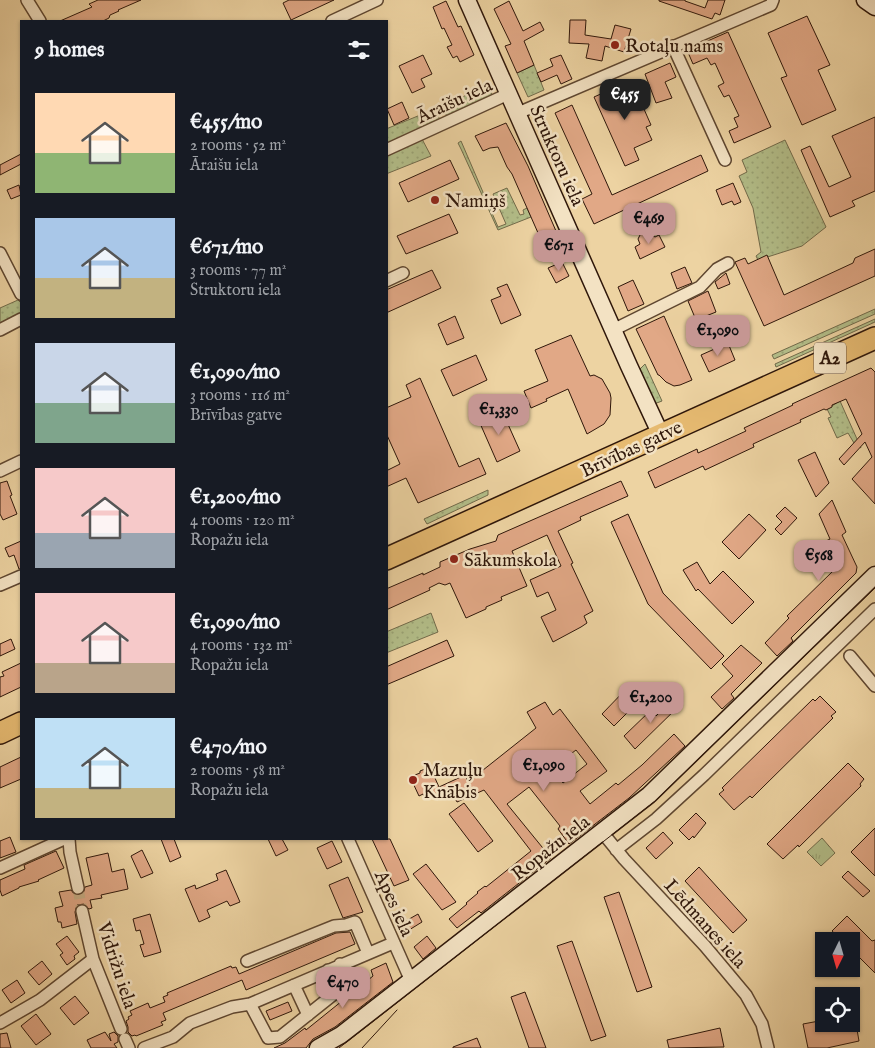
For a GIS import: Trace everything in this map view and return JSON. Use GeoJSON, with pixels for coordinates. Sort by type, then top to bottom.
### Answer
{"type":"FeatureCollection","features":[{"type":"Feature","properties":{"kind":"highway","name":"Brīvības gatve"},"geometry":{"type":"LineString","coordinates":[[388,558],[875,338]]}},
{"type":"Feature","properties":{"kind":"highway"},"geometry":{"type":"LineString","coordinates":[[0,733],[20,723]]}},
{"type":"Feature","properties":{"kind":"street"},"geometry":{"type":"LineString","coordinates":[[334,20],[377,0]]}},
{"type":"Feature","properties":{"kind":"street","name":"Struktoru iela"},"geometry":{"type":"LineString","coordinates":[[467,0],[661,435]]}},
{"type":"Feature","properties":{"kind":"street"},"geometry":{"type":"LineString","coordinates":[[518,114],[771,5],[773,0]]}},
{"type":"Feature","properties":{"kind":"street"},"geometry":{"type":"LineString","coordinates":[[865,0],[875,7]]}},
{"type":"Feature","properties":{"kind":"street"},"geometry":{"type":"LineString","coordinates":[[31,1],[40,20]]}},
{"type":"Feature","properties":{"kind":"street"},"geometry":{"type":"LineString","coordinates":[[673,46],[725,160]]}},
{"type":"Feature","properties":{"kind":"street","name":"Āraišu iela"},"geometry":{"type":"LineString","coordinates":[[388,149],[508,94]]}},
{"type":"Feature","properties":{"kind":"street"},"geometry":{"type":"LineString","coordinates":[[0,253],[20,292]]}},
{"type":"Feature","properties":{"kind":"street"},"geometry":{"type":"LineString","coordinates":[[613,330],[700,287],[718,269],[728,263]]}},
{"type":"Feature","properties":{"kind":"street"},"geometry":{"type":"LineString","coordinates":[[388,280],[404,273]]}},
{"type":"Feature","properties":{"kind":"street"},"geometry":{"type":"LineString","coordinates":[[0,330],[20,320]]}},
{"type":"Feature","properties":{"kind":"street"},"geometry":{"type":"LineString","coordinates":[[0,471],[20,461]]}},
{"type":"Feature","properties":{"kind":"street","name":"Ropažu iela"},"geometry":{"type":"LineString","coordinates":[[318,1048],[341,1035],[649,795],[875,574]]}},
{"type":"Feature","properties":{"kind":"street"},"geometry":{"type":"LineString","coordinates":[[0,585],[20,576]]}},
{"type":"Feature","properties":{"kind":"street"},"geometry":{"type":"LineString","coordinates":[[616,850],[656,820],[704,776],[875,609]]}},
{"type":"Feature","properties":{"kind":"street"},"geometry":{"type":"LineString","coordinates":[[850,656],[875,686]]}},
{"type":"Feature","properties":{"kind":"street","name":"Lēdmanes iela"},"geometry":{"type":"LineString","coordinates":[[602,832],[616,850],[705,946],[746,995],[762,1024],[768,1048]]}},
{"type":"Feature","properties":{"kind":"street"},"geometry":{"type":"LineString","coordinates":[[0,868],[62,840]]}},
{"type":"Feature","properties":{"kind":"street"},"geometry":{"type":"LineString","coordinates":[[69,840],[78,888]]}},
{"type":"Feature","properties":{"kind":"street","name":"Apes iela"},"geometry":{"type":"LineString","coordinates":[[348,840],[411,981]]}},
{"type":"Feature","properties":{"kind":"street","name":"Vidrižu iela"},"geometry":{"type":"LineString","coordinates":[[82,911],[93,960],[125,1039]]}},
{"type":"Feature","properties":{"kind":"street"},"geometry":{"type":"LineString","coordinates":[[247,961],[334,926],[346,926],[355,922],[368,953]]}},
{"type":"Feature","properties":{"kind":"street"},"geometry":{"type":"LineString","coordinates":[[144,1048],[173,1037],[190,1023],[232,1007],[250,1004],[393,943]]}},
{"type":"Feature","properties":{"kind":"street"},"geometry":{"type":"LineString","coordinates":[[0,1023],[40,1000],[93,960]]}},
{"type":"Feature","properties":{"kind":"street"},"geometry":{"type":"LineString","coordinates":[[250,1004],[268,1038],[280,1038],[349,982],[340,964]]}},
{"type":"Feature","properties":{"kind":"street"},"geometry":{"type":"LineString","coordinates":[[328,970],[337,992]]}},
{"type":"Feature","properties":{"kind":"street"},"geometry":{"type":"LineString","coordinates":[[294,985],[308,1015]]}},
{"type":"Feature","properties":{"kind":"green space"},"geometry":{"type":"Polygon","coordinates":[[[534,65],[544,90],[528,97],[517,73],[534,65]]]}},
{"type":"Feature","properties":{"kind":"green space"},"geometry":{"type":"Polygon","coordinates":[[[489,85],[492,96],[447,117],[442,106],[489,85]]]}},
{"type":"Feature","properties":{"kind":"green space"},"geometry":{"type":"Polygon","coordinates":[[[435,109],[440,120],[388,145],[388,128],[435,109]]]}},
{"type":"Feature","properties":{"kind":"green space"},"geometry":{"type":"Polygon","coordinates":[[[422,139],[431,156],[388,173],[388,155],[422,139]]]}},
{"type":"Feature","properties":{"kind":"green space"},"geometry":{"type":"Polygon","coordinates":[[[785,140],[826,227],[802,246],[758,260],[756,256],[761,252],[753,208],[739,176],[747,172],[742,160],[785,140]]]}},
{"type":"Feature","properties":{"kind":"green space"},"geometry":{"type":"Polygon","coordinates":[[[461,141],[498,227],[506,224],[493,194],[507,188],[520,215],[524,214],[523,210],[527,208],[531,217],[498,230],[458,143],[461,141]]]}},
{"type":"Feature","properties":{"kind":"green space"},"geometry":{"type":"Polygon","coordinates":[[[18,300],[20,302],[20,313],[0,323],[0,308],[18,300]]]}},
{"type":"Feature","properties":{"kind":"green space"},"geometry":{"type":"Polygon","coordinates":[[[875,309],[875,314],[774,359],[772,355],[875,309]]]}},
{"type":"Feature","properties":{"kind":"green space"},"geometry":{"type":"Polygon","coordinates":[[[875,319],[875,322],[776,367],[775,364],[875,319]]]}},
{"type":"Feature","properties":{"kind":"green space"},"geometry":{"type":"Polygon","coordinates":[[[645,364],[662,401],[654,404],[640,372],[640,369],[645,364]]]}},
{"type":"Feature","properties":{"kind":"green space"},"geometry":{"type":"Polygon","coordinates":[[[840,401],[861,448],[854,443],[848,433],[837,438],[828,418],[831,417],[827,409],[840,401]]]}},
{"type":"Feature","properties":{"kind":"green space"},"geometry":{"type":"Polygon","coordinates":[[[488,490],[488,495],[427,524],[424,519],[488,490]]]}},
{"type":"Feature","properties":{"kind":"green space"},"geometry":{"type":"Polygon","coordinates":[[[431,613],[438,632],[388,652],[388,631],[431,613]]]}},
{"type":"Feature","properties":{"kind":"green space"},"geometry":{"type":"Polygon","coordinates":[[[822,838],[835,853],[821,866],[807,852],[822,838]]]}},
{"type":"Feature","properties":{"kind":"building"},"geometry":{"type":"Polygon","coordinates":[[[98,0],[141,0],[118,10],[105,20],[62,20],[92,7],[89,4],[98,0]]]}},
{"type":"Feature","properties":{"kind":"building"},"geometry":{"type":"Polygon","coordinates":[[[289,0],[334,0],[291,20],[283,3],[289,0]]]}},
{"type":"Feature","properties":{"kind":"building"},"geometry":{"type":"Polygon","coordinates":[[[659,0],[685,0],[705,8],[708,0],[725,0],[720,15],[715,13],[712,19],[659,0]]]}},
{"type":"Feature","properties":{"kind":"building"},"geometry":{"type":"Polygon","coordinates":[[[446,1],[458,27],[461,26],[474,55],[460,62],[457,56],[453,58],[447,47],[452,45],[444,28],[442,29],[433,7],[446,1]]]}},
{"type":"Feature","properties":{"kind":"building"},"geometry":{"type":"Polygon","coordinates":[[[509,1],[523,31],[540,22],[544,30],[524,41],[534,65],[517,73],[505,46],[511,44],[494,9],[509,1]]]}},
{"type":"Feature","properties":{"kind":"building"},"geometry":{"type":"Polygon","coordinates":[[[807,16],[830,65],[818,70],[836,110],[802,125],[781,78],[787,76],[768,33],[807,16]]]}},
{"type":"Feature","properties":{"kind":"building"},"geometry":{"type":"Polygon","coordinates":[[[570,20],[586,20],[585,35],[611,39],[615,25],[631,29],[624,52],[605,46],[602,61],[586,58],[589,44],[569,43],[570,20]]]}},
{"type":"Feature","properties":{"kind":"building"},"geometry":{"type":"Polygon","coordinates":[[[728,32],[771,127],[734,143],[729,131],[738,127],[734,118],[739,116],[729,95],[724,97],[718,86],[724,83],[715,63],[711,65],[707,58],[693,64],[687,50],[728,32]]]}},
{"type":"Feature","properties":{"kind":"building"},"geometry":{"type":"Polygon","coordinates":[[[423,55],[432,74],[421,79],[425,87],[412,93],[399,66],[423,55]]]}},
{"type":"Feature","properties":{"kind":"building"},"geometry":{"type":"Polygon","coordinates":[[[561,55],[572,79],[561,84],[557,75],[541,82],[537,73],[553,66],[550,59],[561,55]]]}},
{"type":"Feature","properties":{"kind":"building"},"geometry":{"type":"Polygon","coordinates":[[[670,63],[676,77],[665,82],[672,98],[656,103],[645,74],[670,63]]]}},
{"type":"Feature","properties":{"kind":"building"},"geometry":{"type":"Polygon","coordinates":[[[623,84],[628,95],[636,91],[651,125],[646,127],[652,140],[634,148],[639,160],[625,166],[594,97],[623,84]]]}},
{"type":"Feature","properties":{"kind":"building"},"geometry":{"type":"Polygon","coordinates":[[[402,102],[409,118],[394,125],[388,109],[402,102]]]}},
{"type":"Feature","properties":{"kind":"building"},"geometry":{"type":"Polygon","coordinates":[[[572,105],[612,195],[701,155],[708,171],[594,224],[582,199],[592,194],[555,113],[572,105]]]}},
{"type":"Feature","properties":{"kind":"building"},"geometry":{"type":"Polygon","coordinates":[[[875,117],[875,191],[852,201],[855,206],[830,217],[801,150],[810,146],[829,187],[851,177],[832,136],[875,117]]]}},
{"type":"Feature","properties":{"kind":"building"},"geometry":{"type":"Polygon","coordinates":[[[506,123],[528,166],[562,245],[546,251],[498,147],[483,151],[475,136],[506,123]]]}},
{"type":"Feature","properties":{"kind":"building"},"geometry":{"type":"Polygon","coordinates":[[[20,155],[20,165],[0,175],[0,165],[20,155]]]}},
{"type":"Feature","properties":{"kind":"building"},"geometry":{"type":"Polygon","coordinates":[[[450,160],[459,179],[408,202],[399,183],[450,160]]]}},
{"type":"Feature","properties":{"kind":"building"},"geometry":{"type":"Polygon","coordinates":[[[733,183],[741,202],[734,205],[732,201],[722,205],[716,190],[733,183]]]}},
{"type":"Feature","properties":{"kind":"building"},"geometry":{"type":"Polygon","coordinates":[[[19,185],[20,195],[11,199],[7,190],[19,185]]]}},
{"type":"Feature","properties":{"kind":"building"},"geometry":{"type":"Polygon","coordinates":[[[449,214],[458,233],[406,254],[397,236],[449,214]]]}},
{"type":"Feature","properties":{"kind":"building"},"geometry":{"type":"Polygon","coordinates":[[[647,232],[655,237],[659,235],[665,247],[640,259],[635,247],[640,244],[638,239],[641,233],[647,232]]]}},
{"type":"Feature","properties":{"kind":"building"},"geometry":{"type":"Polygon","coordinates":[[[875,249],[875,276],[764,326],[735,262],[745,258],[748,264],[767,255],[784,295],[853,263],[855,258],[875,249]]]}},
{"type":"Feature","properties":{"kind":"building"},"geometry":{"type":"Polygon","coordinates":[[[562,262],[569,276],[556,283],[548,268],[562,262]]]}},
{"type":"Feature","properties":{"kind":"building"},"geometry":{"type":"Polygon","coordinates":[[[685,267],[692,283],[677,289],[671,273],[685,267]]]}},
{"type":"Feature","properties":{"kind":"building"},"geometry":{"type":"Polygon","coordinates":[[[432,270],[441,288],[388,312],[388,289],[432,270]]]}},
{"type":"Feature","properties":{"kind":"building"},"geometry":{"type":"Polygon","coordinates":[[[726,273],[730,284],[718,289],[715,282],[726,273]]]}},
{"type":"Feature","properties":{"kind":"building"},"geometry":{"type":"Polygon","coordinates":[[[633,280],[644,304],[628,311],[618,287],[633,280]]]}},
{"type":"Feature","properties":{"kind":"building"},"geometry":{"type":"Polygon","coordinates":[[[507,284],[521,315],[501,324],[491,300],[501,296],[497,288],[507,284]]]}},
{"type":"Feature","properties":{"kind":"building"},"geometry":{"type":"Polygon","coordinates":[[[708,291],[716,312],[696,320],[688,301],[708,291]]]}},
{"type":"Feature","properties":{"kind":"building"},"geometry":{"type":"Polygon","coordinates":[[[455,316],[464,338],[447,345],[438,324],[455,316]]]}},
{"type":"Feature","properties":{"kind":"building"},"geometry":{"type":"Polygon","coordinates":[[[664,316],[692,380],[680,385],[674,386],[658,375],[636,329],[664,316]]]}},
{"type":"Feature","properties":{"kind":"building"},"geometry":{"type":"Polygon","coordinates":[[[571,335],[590,376],[594,375],[602,379],[611,398],[610,415],[604,424],[587,434],[568,389],[531,408],[524,391],[548,381],[535,350],[571,335]]]}},
{"type":"Feature","properties":{"kind":"building"},"geometry":{"type":"Polygon","coordinates":[[[728,343],[735,360],[709,372],[701,355],[728,343]]]}},
{"type":"Feature","properties":{"kind":"building"},"geometry":{"type":"Polygon","coordinates":[[[476,355],[487,380],[453,396],[441,370],[476,355]]]}},
{"type":"Feature","properties":{"kind":"building"},"geometry":{"type":"Polygon","coordinates":[[[871,368],[875,372],[875,504],[852,479],[872,457],[865,442],[844,465],[839,459],[862,434],[846,399],[826,410],[824,409],[800,420],[801,422],[753,444],[754,447],[705,470],[703,466],[655,488],[648,472],[697,449],[698,453],[746,431],[744,428],[871,368]]]}},
{"type":"Feature","properties":{"kind":"building"},"geometry":{"type":"Polygon","coordinates":[[[420,378],[459,467],[479,458],[486,474],[418,503],[406,478],[388,486],[388,470],[400,464],[388,437],[388,407],[411,397],[406,385],[420,378]]]}},
{"type":"Feature","properties":{"kind":"building"},"geometry":{"type":"Polygon","coordinates":[[[502,411],[520,451],[497,462],[479,421],[502,411]]]}},
{"type":"Feature","properties":{"kind":"building"},"geometry":{"type":"Polygon","coordinates":[[[815,452],[829,483],[816,497],[798,460],[815,452]]]}},
{"type":"Feature","properties":{"kind":"building"},"geometry":{"type":"Polygon","coordinates":[[[7,481],[17,514],[3,520],[0,514],[0,483],[7,481]]]}},
{"type":"Feature","properties":{"kind":"building"},"geometry":{"type":"Polygon","coordinates":[[[621,481],[628,496],[580,517],[581,520],[558,531],[593,611],[584,616],[587,623],[553,642],[541,617],[556,610],[548,592],[537,597],[530,580],[561,566],[547,535],[512,551],[527,586],[501,597],[502,600],[486,607],[486,609],[466,618],[450,583],[445,585],[439,583],[429,588],[430,590],[388,609],[388,588],[440,567],[440,562],[470,549],[496,541],[498,535],[621,481]]]}},
{"type":"Feature","properties":{"kind":"building"},"geometry":{"type":"Polygon","coordinates":[[[832,500],[846,532],[842,535],[857,567],[856,573],[791,638],[793,641],[777,656],[765,643],[789,618],[787,616],[835,569],[836,565],[826,541],[830,539],[819,514],[832,500]]]}},
{"type":"Feature","properties":{"kind":"building"},"geometry":{"type":"Polygon","coordinates":[[[785,507],[797,518],[781,535],[775,529],[782,522],[776,516],[785,507]]]}},
{"type":"Feature","properties":{"kind":"building"},"geometry":{"type":"Polygon","coordinates":[[[628,514],[663,593],[724,656],[711,669],[648,604],[611,522],[628,514]]]}},
{"type":"Feature","properties":{"kind":"building"},"geometry":{"type":"Polygon","coordinates":[[[749,514],[766,530],[739,559],[722,542],[749,514]]]}},
{"type":"Feature","properties":{"kind":"building"},"geometry":{"type":"Polygon","coordinates":[[[20,541],[20,569],[14,555],[9,557],[5,548],[20,541]]]}},
{"type":"Feature","properties":{"kind":"building"},"geometry":{"type":"Polygon","coordinates":[[[697,562],[710,584],[723,571],[754,602],[732,624],[698,589],[696,591],[683,570],[697,562]]]}},
{"type":"Feature","properties":{"kind":"building"},"geometry":{"type":"Polygon","coordinates":[[[11,639],[15,649],[0,656],[0,644],[11,639]]]}},
{"type":"Feature","properties":{"kind":"building"},"geometry":{"type":"Polygon","coordinates":[[[447,640],[454,656],[388,684],[388,666],[447,640]]]}},
{"type":"Feature","properties":{"kind":"building"},"geometry":{"type":"Polygon","coordinates":[[[741,645],[762,663],[731,694],[734,698],[722,709],[711,697],[733,676],[722,664],[741,645]]]}},
{"type":"Feature","properties":{"kind":"building"},"geometry":{"type":"Polygon","coordinates":[[[20,663],[20,687],[0,697],[0,677],[4,676],[2,672],[20,663]]]}},
{"type":"Feature","properties":{"kind":"building"},"geometry":{"type":"Polygon","coordinates":[[[628,687],[640,700],[614,726],[602,714],[628,687]]]}},
{"type":"Feature","properties":{"kind":"building"},"geometry":{"type":"Polygon","coordinates":[[[676,696],[683,702],[635,749],[624,736],[651,710],[656,716],[676,696]]]}},
{"type":"Feature","properties":{"kind":"building"},"geometry":{"type":"Polygon","coordinates":[[[820,696],[836,712],[831,716],[833,718],[752,798],[750,796],[734,810],[719,794],[724,790],[722,788],[813,699],[815,701],[820,696]]]}},
{"type":"Feature","properties":{"kind":"building"},"geometry":{"type":"Polygon","coordinates":[[[545,702],[553,715],[560,709],[607,771],[580,791],[590,804],[616,783],[618,785],[642,765],[674,734],[685,746],[629,798],[569,844],[558,829],[560,826],[529,787],[507,804],[551,858],[481,913],[479,911],[457,928],[449,919],[467,904],[477,892],[531,851],[484,790],[457,802],[451,790],[425,799],[423,794],[419,796],[412,781],[416,779],[415,775],[420,773],[420,771],[430,767],[439,787],[465,775],[468,782],[536,728],[527,712],[545,702]],[[576,750],[551,769],[563,783],[587,764],[576,750]]]}},
{"type":"Feature","properties":{"kind":"building"},"geometry":{"type":"Polygon","coordinates":[[[20,757],[20,779],[0,788],[0,767],[20,757]]]}},
{"type":"Feature","properties":{"kind":"building"},"geometry":{"type":"Polygon","coordinates":[[[848,763],[864,779],[860,784],[861,786],[799,847],[798,845],[783,859],[767,844],[848,763]]]}},
{"type":"Feature","properties":{"kind":"building"},"geometry":{"type":"Polygon","coordinates":[[[464,803],[493,841],[478,852],[449,814],[464,803]]]}},
{"type":"Feature","properties":{"kind":"building"},"geometry":{"type":"Polygon","coordinates":[[[696,813],[706,823],[694,838],[693,836],[689,840],[679,830],[696,813]]]}},
{"type":"Feature","properties":{"kind":"building"},"geometry":{"type":"Polygon","coordinates":[[[875,828],[875,876],[851,852],[875,828]]]}},
{"type":"Feature","properties":{"kind":"building"},"geometry":{"type":"Polygon","coordinates":[[[663,832],[673,843],[656,859],[646,848],[663,832]]]}},
{"type":"Feature","properties":{"kind":"building"},"geometry":{"type":"Polygon","coordinates":[[[10,837],[16,852],[0,858],[0,841],[10,837]]]}},
{"type":"Feature","properties":{"kind":"building"},"geometry":{"type":"Polygon","coordinates":[[[390,839],[409,880],[394,886],[372,840],[390,839]]]}},
{"type":"Feature","properties":{"kind":"building"},"geometry":{"type":"Polygon","coordinates":[[[161,840],[174,840],[181,857],[170,862],[161,840]]]}},
{"type":"Feature","properties":{"kind":"building"},"geometry":{"type":"Polygon","coordinates":[[[268,840],[283,840],[288,850],[276,856],[268,840]]]}},
{"type":"Feature","properties":{"kind":"building"},"geometry":{"type":"Polygon","coordinates":[[[332,841],[342,862],[327,869],[317,848],[332,841]]]}},
{"type":"Feature","properties":{"kind":"building"},"geometry":{"type":"Polygon","coordinates":[[[142,850],[153,873],[141,878],[131,856],[142,850]]]}},
{"type":"Feature","properties":{"kind":"building"},"geometry":{"type":"Polygon","coordinates":[[[56,851],[64,868],[39,881],[19,887],[2,896],[0,880],[25,869],[24,865],[56,851]]]}},
{"type":"Feature","properties":{"kind":"building"},"geometry":{"type":"Polygon","coordinates":[[[108,853],[112,872],[124,869],[128,889],[101,895],[102,898],[90,900],[92,908],[89,909],[84,904],[77,905],[75,912],[77,924],[62,928],[61,922],[58,922],[55,908],[63,906],[59,892],[71,890],[75,895],[83,894],[85,887],[92,885],[86,858],[108,853]]]}},
{"type":"Feature","properties":{"kind":"building"},"geometry":{"type":"Polygon","coordinates":[[[426,864],[456,902],[442,910],[413,874],[426,864]]]}},
{"type":"Feature","properties":{"kind":"building"},"geometry":{"type":"Polygon","coordinates":[[[699,867],[747,920],[733,933],[685,881],[699,867]]]}},
{"type":"Feature","properties":{"kind":"building"},"geometry":{"type":"Polygon","coordinates":[[[226,870],[240,902],[230,906],[227,901],[207,910],[210,917],[199,922],[185,889],[195,885],[196,889],[218,880],[216,874],[226,870]]]}},
{"type":"Feature","properties":{"kind":"building"},"geometry":{"type":"Polygon","coordinates":[[[848,871],[870,891],[863,897],[842,877],[848,871]]]}},
{"type":"Feature","properties":{"kind":"building"},"geometry":{"type":"Polygon","coordinates":[[[348,877],[363,912],[343,918],[329,885],[348,877]]]}},
{"type":"Feature","properties":{"kind":"building"},"geometry":{"type":"Polygon","coordinates":[[[619,892],[652,987],[637,992],[604,897],[619,892]]]}},
{"type":"Feature","properties":{"kind":"building"},"geometry":{"type":"Polygon","coordinates":[[[150,914],[161,952],[144,957],[140,945],[144,944],[140,930],[136,931],[133,919],[150,914]]]}},
{"type":"Feature","properties":{"kind":"building"},"geometry":{"type":"Polygon","coordinates":[[[418,914],[422,922],[409,930],[404,922],[418,914]]]}},
{"type":"Feature","properties":{"kind":"building"},"geometry":{"type":"Polygon","coordinates":[[[847,916],[872,941],[875,940],[875,973],[860,958],[860,932],[832,931],[847,916]]]}},
{"type":"Feature","properties":{"kind":"building"},"geometry":{"type":"Polygon","coordinates":[[[350,932],[355,944],[246,990],[242,980],[163,1013],[166,1020],[161,1022],[163,1025],[136,1036],[132,1036],[128,1032],[126,1021],[132,1015],[130,1011],[148,1003],[150,1008],[165,1002],[163,997],[168,995],[167,993],[231,966],[232,968],[236,967],[239,974],[336,933],[350,932]]]}},
{"type":"Feature","properties":{"kind":"building"},"geometry":{"type":"Polygon","coordinates":[[[67,936],[79,952],[74,956],[75,959],[67,965],[60,955],[63,953],[56,944],[67,936]]]}},
{"type":"Feature","properties":{"kind":"building"},"geometry":{"type":"Polygon","coordinates":[[[427,936],[436,948],[423,959],[414,947],[427,936]]]}},
{"type":"Feature","properties":{"kind":"building"},"geometry":{"type":"Polygon","coordinates":[[[572,941],[606,1036],[591,1041],[557,946],[572,941]]]}},
{"type":"Feature","properties":{"kind":"building"},"geometry":{"type":"Polygon","coordinates":[[[42,961],[52,974],[39,985],[28,972],[42,961]]]}},
{"type":"Feature","properties":{"kind":"building"},"geometry":{"type":"Polygon","coordinates":[[[386,963],[393,982],[335,1027],[313,1039],[306,1048],[274,1048],[285,1043],[305,1028],[306,1030],[373,976],[371,970],[386,963]]]}},
{"type":"Feature","properties":{"kind":"building"},"geometry":{"type":"Polygon","coordinates":[[[17,980],[25,993],[11,1003],[2,990],[17,980]]]}},
{"type":"Feature","properties":{"kind":"building"},"geometry":{"type":"Polygon","coordinates":[[[525,992],[546,1048],[529,1048],[511,997],[525,992]]]}},
{"type":"Feature","properties":{"kind":"building"},"geometry":{"type":"Polygon","coordinates":[[[75,996],[89,1013],[74,1025],[60,1008],[75,996]]]}},
{"type":"Feature","properties":{"kind":"building"},"geometry":{"type":"Polygon","coordinates":[[[288,1002],[292,1011],[270,1020],[266,1011],[288,1002]]]}},
{"type":"Feature","properties":{"kind":"building"},"geometry":{"type":"Polygon","coordinates":[[[36,1014],[51,1034],[36,1045],[21,1026],[36,1014]]]}},
{"type":"Feature","properties":{"kind":"building"},"geometry":{"type":"Polygon","coordinates":[[[815,1022],[815,1032],[857,1032],[859,1041],[827,1048],[808,1048],[803,1024],[815,1022]]]}},
{"type":"Feature","properties":{"kind":"building"},"geometry":{"type":"Polygon","coordinates":[[[720,1028],[724,1047],[669,1048],[667,1040],[720,1028]]]}},
{"type":"Feature","properties":{"kind":"building"},"geometry":{"type":"Polygon","coordinates":[[[105,1032],[111,1041],[109,1034],[114,1032],[118,1036],[118,1042],[114,1044],[117,1048],[91,1048],[87,1040],[105,1032]]]}},
{"type":"Feature","properties":{"kind":"building"},"geometry":{"type":"Polygon","coordinates":[[[7,1033],[11,1048],[0,1048],[0,1034],[7,1033]]]}},
{"type":"Feature","properties":{"kind":"building"},"geometry":{"type":"Polygon","coordinates":[[[477,1038],[481,1048],[453,1048],[453,1047],[477,1038]]]}},
{"type":"Feature","properties":{"kind":"tunnel"},"geometry":{"type":"LineString","coordinates":[[78,888],[82,911]]}},
{"type":"Feature","properties":{"kind":"tram line"},"geometry":{"type":"LineString","coordinates":[[339,1048],[654,802],[875,588]]}},
{"type":"Feature","properties":{"kind":"tram line"},"geometry":{"type":"LineString","coordinates":[[362,1048],[397,1010]]}},
{"type":"Feature","properties":{"kind":"place","name":"Rotaļu nams"},"geometry":{"type":"Point","coordinates":[615,45]}},
{"type":"Feature","properties":{"kind":"place","name":"Namiņš"},"geometry":{"type":"Point","coordinates":[435,200]}},
{"type":"Feature","properties":{"kind":"place","name":"Sākumskola"},"geometry":{"type":"Point","coordinates":[454,559]}},
{"type":"Feature","properties":{"kind":"place","name":"Mazuļu Knābis"},"geometry":{"type":"Point","coordinates":[413,780]}}]}
